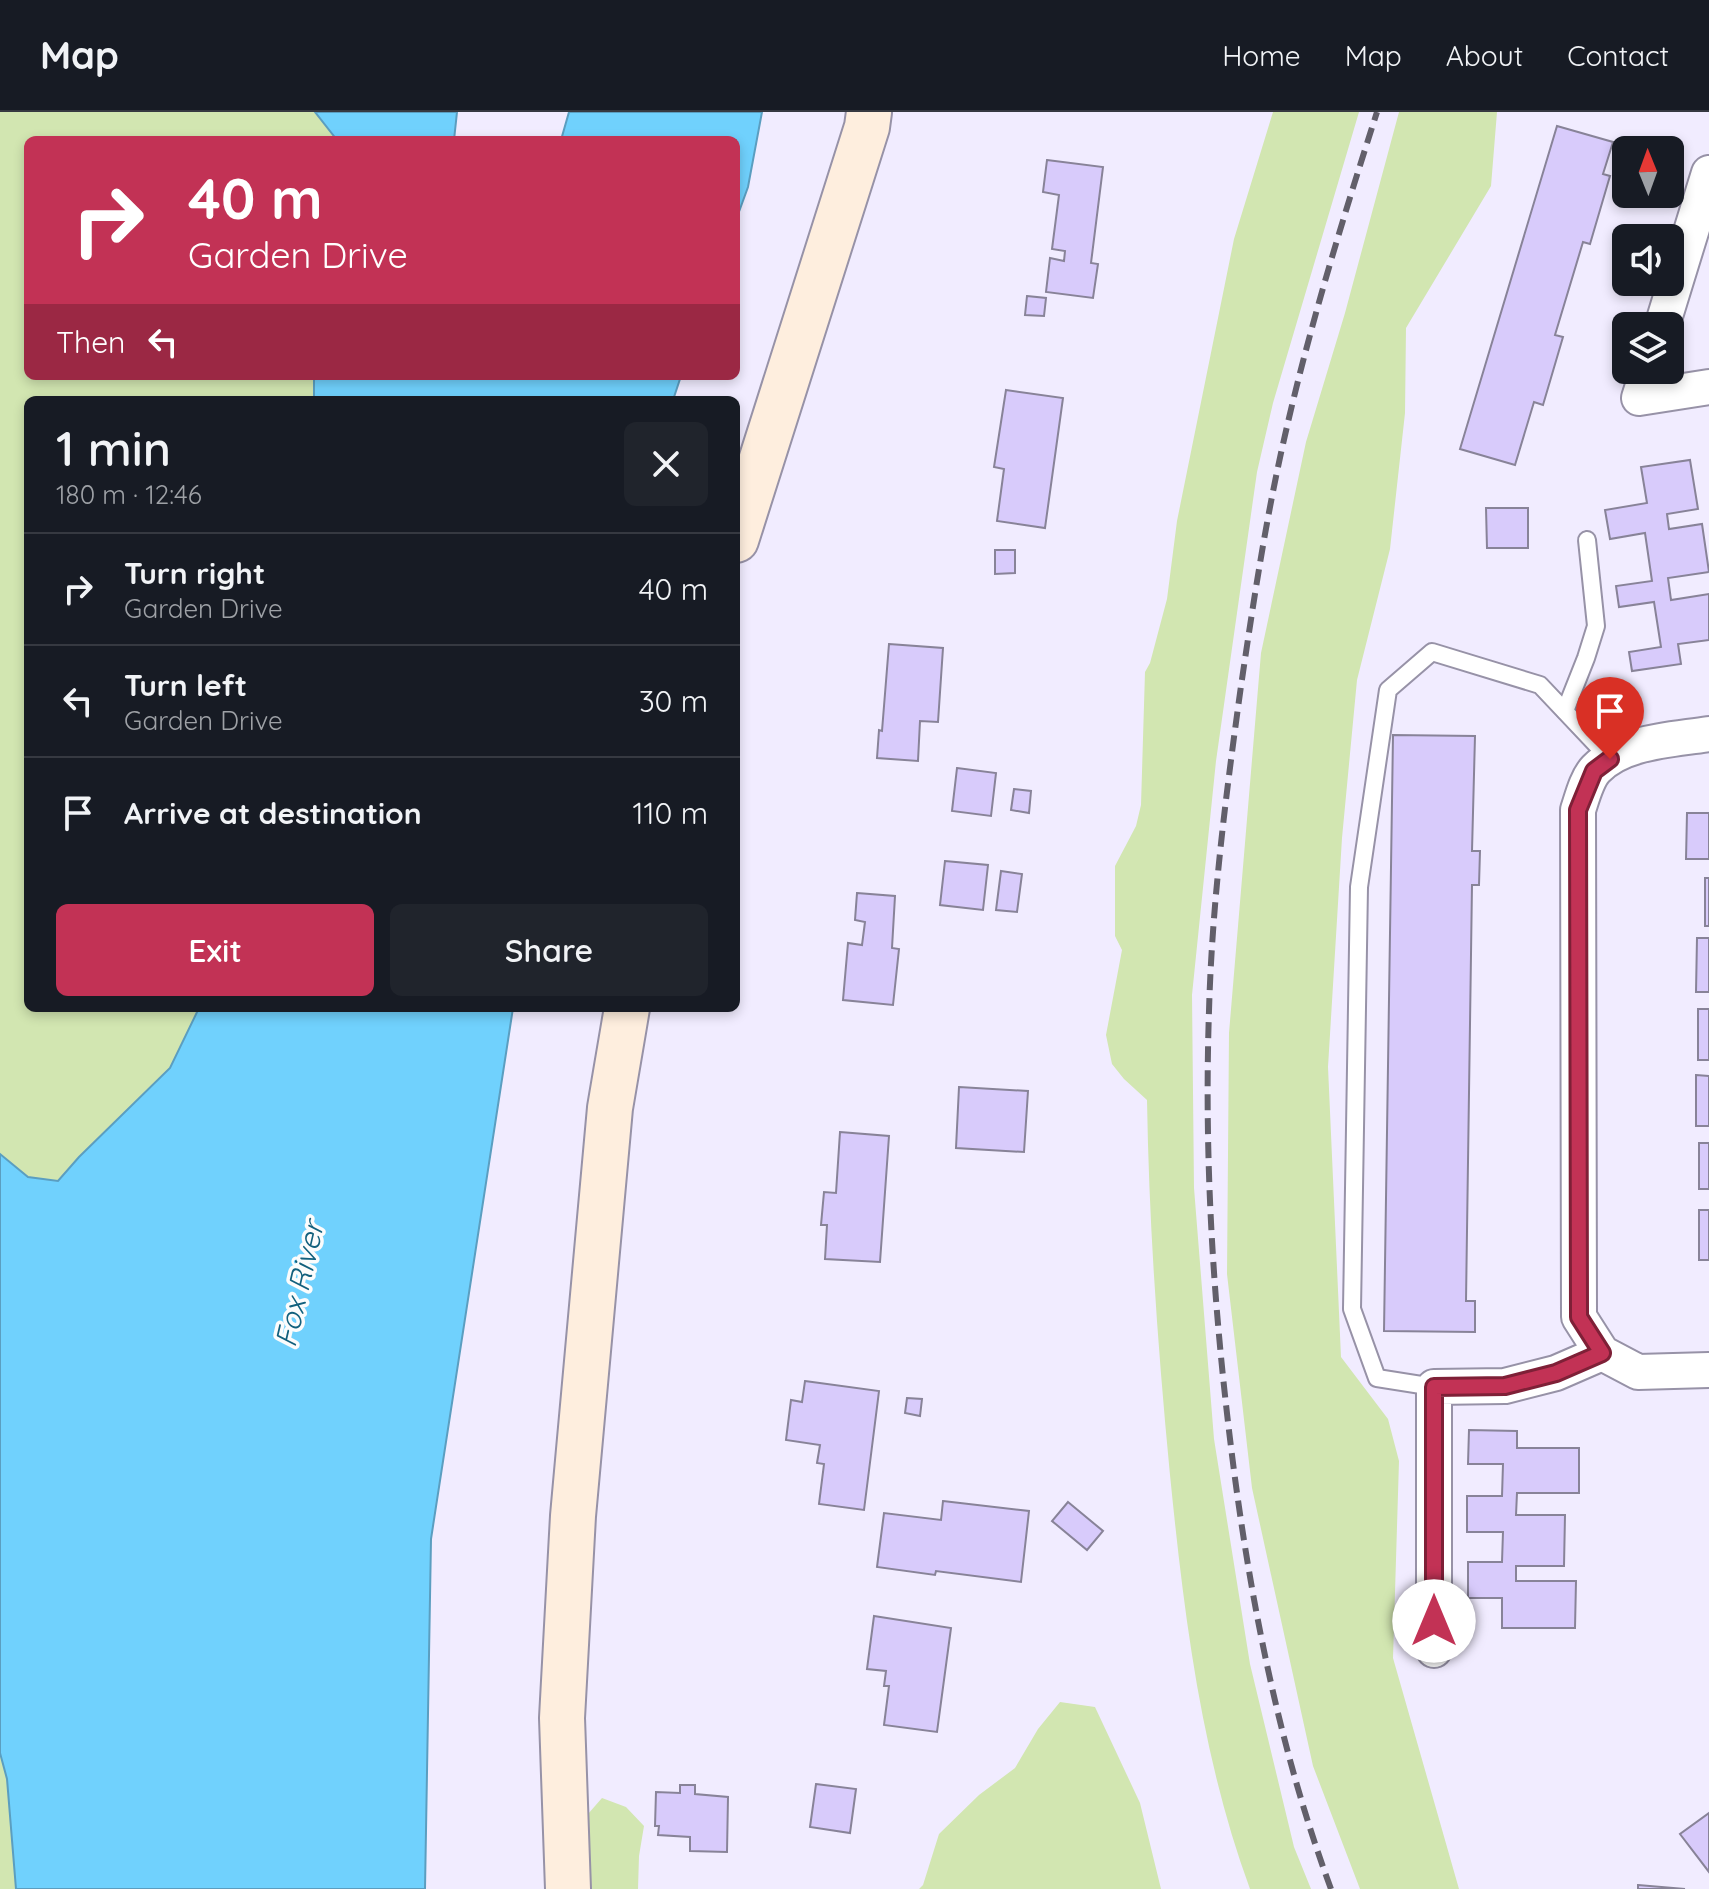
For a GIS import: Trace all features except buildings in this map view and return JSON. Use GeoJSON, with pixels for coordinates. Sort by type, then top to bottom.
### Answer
{"type":"FeatureCollection","features":[{"type":"Feature","properties":{"kind":"street"},"geometry":{"type":"LineString","coordinates":[[740,527],[867,127],[869,112]]}},
{"type":"Feature","properties":{"kind":"street"},"geometry":{"type":"LineString","coordinates":[[1666,312],[1709,173]]}},
{"type":"Feature","properties":{"kind":"street"},"geometry":{"type":"LineString","coordinates":[[1644,384],[1709,387]]}},
{"type":"Feature","properties":{"kind":"street"},"geometry":{"type":"LineString","coordinates":[[1709,734],[1630,748],[1610,759],[1594,771],[1578,810],[1579,1317],[1602,1353],[1638,1372],[1709,1370]]}},
{"type":"Feature","properties":{"kind":"street"},"geometry":{"type":"LineString","coordinates":[[568,1889],[562,1718],[573,1516],[610,1108],[626,1012]]}},
{"type":"Feature","properties":{"kind":"street"},"geometry":{"type":"LineString","coordinates":[[1434,1650],[1434,1387],[1505,1386],[1556,1373],[1602,1353]]}},
{"type":"Feature","properties":{"kind":"lane"},"geometry":{"type":"LineString","coordinates":[[1565,711],[1596,626],[1587,540]]}},
{"type":"Feature","properties":{"kind":"lane"},"geometry":{"type":"LineString","coordinates":[[1434,1387],[1377,1378],[1352,1309],[1359,887],[1388,690],[1432,652],[1540,685],[1610,759]]}},
{"type":"Feature","properties":{"kind":"green space"},"geometry":{"type":"Polygon","coordinates":[[[0,112],[315,112],[334,136],[24,136],[24,380],[314,380],[314,396],[24,396],[24,1012],[197,1012],[170,1068],[79,1157],[58,1182],[28,1177],[0,1154],[0,112]]]}},
{"type":"Feature","properties":{"kind":"green space"},"geometry":{"type":"Polygon","coordinates":[[[1273,112],[1359,112],[1273,403],[1257,472],[1216,761],[1192,995],[1194,1188],[1214,1439],[1250,1664],[1294,1847],[1311,1889],[1250,1889],[1219,1788],[1197,1684],[1175,1527],[1155,1288],[1147,1100],[1112,1064],[1106,1035],[1122,950],[1115,936],[1115,866],[1136,826],[1141,805],[1145,672],[1167,599],[1177,521],[1234,239],[1273,112]]]}},
{"type":"Feature","properties":{"kind":"green space"},"geometry":{"type":"Polygon","coordinates":[[[1399,112],[1497,112],[1491,186],[1406,328],[1405,413],[1390,549],[1357,680],[1342,838],[1328,1067],[1341,1357],[1388,1419],[1399,1461],[1393,1658],[1459,1889],[1360,1889],[1313,1766],[1252,1488],[1227,1274],[1229,1033],[1261,653],[1306,442],[1345,313],[1399,112]]]}},
{"type":"Feature","properties":{"kind":"green space"},"geometry":{"type":"Polygon","coordinates":[[[1060,1702],[1095,1707],[1140,1803],[1161,1889],[919,1889],[939,1834],[979,1795],[1015,1768],[1038,1729],[1060,1702]]]}},
{"type":"Feature","properties":{"kind":"green space"},"geometry":{"type":"Polygon","coordinates":[[[0,1753],[7,1779],[16,1889],[0,1889],[0,1753]]]}},
{"type":"Feature","properties":{"kind":"green space"},"geometry":{"type":"Polygon","coordinates":[[[602,1798],[626,1807],[644,1826],[638,1889],[583,1889],[581,1822],[602,1798]]]}},
{"type":"Feature","properties":{"kind":"water"},"geometry":{"type":"Polygon","coordinates":[[[315,112],[457,112],[454,136],[334,136],[315,112]]]}},
{"type":"Feature","properties":{"kind":"water"},"geometry":{"type":"Polygon","coordinates":[[[569,112],[762,112],[748,187],[740,209],[740,136],[562,136],[569,112]]]}},
{"type":"Feature","properties":{"kind":"water"},"geometry":{"type":"Polygon","coordinates":[[[314,380],[680,380],[674,396],[314,396],[314,380]]]}},
{"type":"Feature","properties":{"kind":"water","name":"Fox River"},"geometry":{"type":"Polygon","coordinates":[[[197,1012],[512,1012],[431,1539],[425,1889],[16,1889],[7,1779],[0,1753],[0,1154],[28,1177],[58,1181],[170,1068],[197,1012]]]}},
{"type":"Feature","properties":{"kind":"railway"},"geometry":{"type":"LineString","coordinates":[[1331,1889],[1281,1726],[1257,1615],[1238,1502],[1219,1338],[1211,1229],[1209,1011],[1216,889],[1225,808],[1271,504],[1314,318],[1377,112]]}},
{"type":"Feature","properties":{"kind":"route"},"geometry":{"type":"LineString","coordinates":[[1434,1621],[1434,1387],[1505,1386],[1556,1373],[1602,1353],[1579,1317],[1578,810],[1594,771],[1610,759]]}}]}
